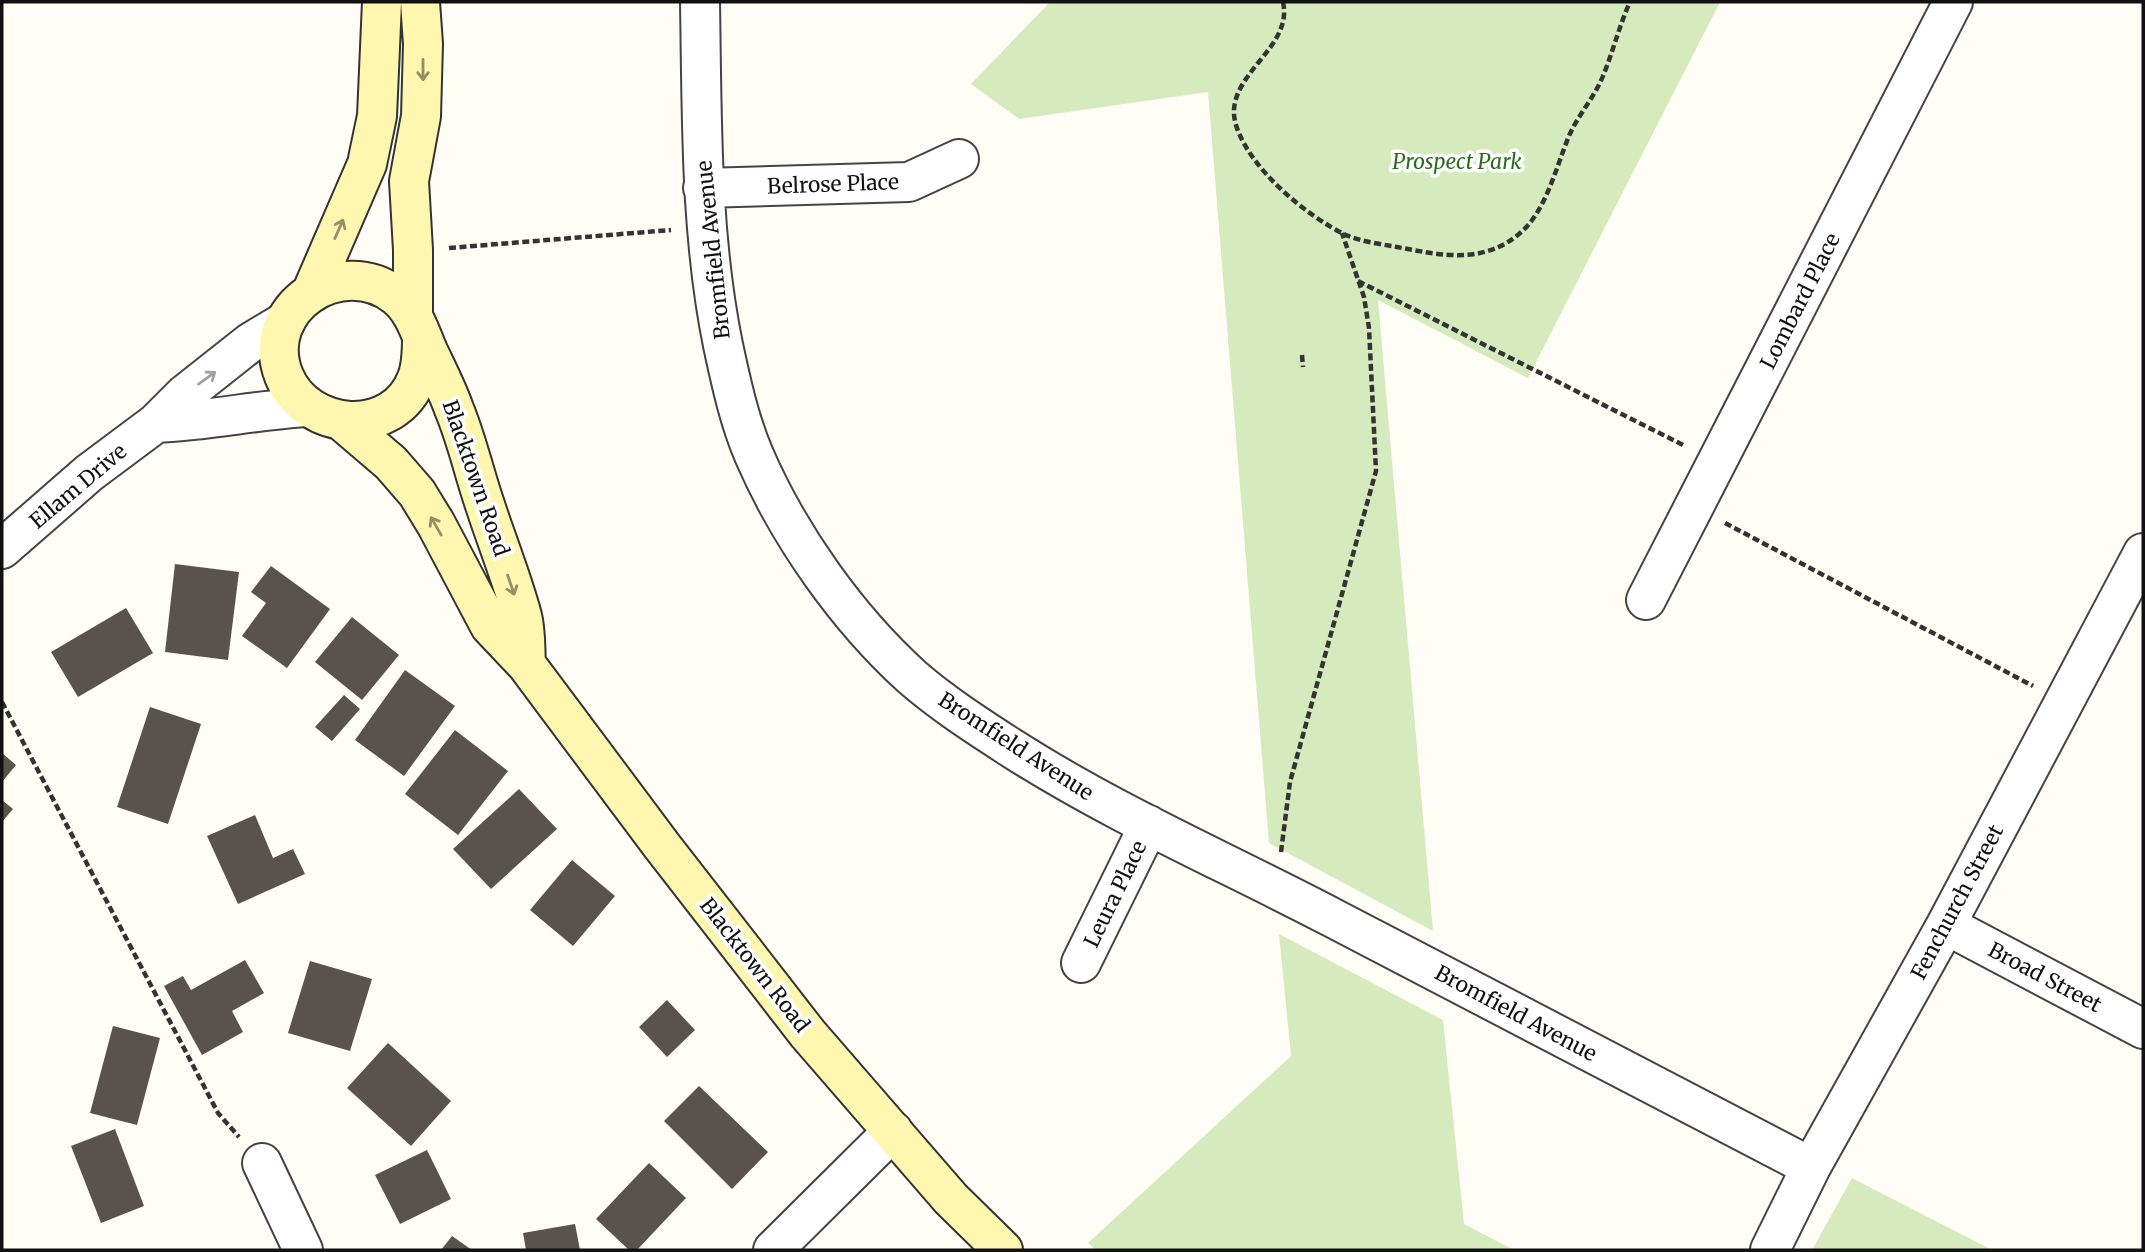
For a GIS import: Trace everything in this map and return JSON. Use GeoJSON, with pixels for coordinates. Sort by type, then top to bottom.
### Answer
{"type":"FeatureCollection","features":[{"type":"Feature","properties":{"kind":"main road"},"geometry":{"type":"LineString","coordinates":[[312,291],[367,164],[377,116],[382,2]]}},
{"type":"Feature","properties":{"kind":"main road","name":"Blacktown Road"},"geometry":{"type":"LineString","coordinates":[[420,2],[423,44],[421,116],[409,181],[417,326],[455,410],[522,618],[526,664]]}},
{"type":"Feature","properties":{"kind":"main road"},"geometry":{"type":"LineString","coordinates":[[356,280],[379,285],[398,298],[417,326],[422,359],[416,380],[404,400],[386,413],[365,421],[343,422],[324,417],[307,407],[293,393],[284,374],[280,357],[286,321],[297,305],[312,291],[333,282],[356,280]]}},
{"type":"Feature","properties":{"kind":"main road","name":"Blacktown Road"},"geometry":{"type":"LineString","coordinates":[[343,422],[391,463],[416,494],[436,524],[490,626],[526,664],[800,1024],[950,1199],[1003,1250]]}},
{"type":"Feature","properties":{"kind":"street","name":"Bromfield Avenue"},"geometry":{"type":"LineString","coordinates":[[700,2],[703,188],[715,302],[733,393],[754,454],[779,505],[821,575],[877,641],[914,678],[981,728],[1063,780],[1811,1167]]}},
{"type":"Feature","properties":{"kind":"street","name":"Lombard Place"},"geometry":{"type":"LineString","coordinates":[[1646,600],[1953,2]]}},
{"type":"Feature","properties":{"kind":"street","name":"Belrose Place"},"geometry":{"type":"LineString","coordinates":[[703,188],[909,182],[959,159]]}},
{"type":"Feature","properties":{"kind":"street","name":"Ellam Drive"},"geometry":{"type":"LineString","coordinates":[[2,550],[89,474],[156,423],[184,395],[251,342],[286,321]]}},
{"type":"Feature","properties":{"kind":"street"},"geometry":{"type":"LineString","coordinates":[[156,423],[307,407]]}},
{"type":"Feature","properties":{"kind":"street","name":"Fenchurch Street"},"geometry":{"type":"LineString","coordinates":[[1770,1250],[1811,1167],[1946,925],[2143,553]]}},
{"type":"Feature","properties":{"kind":"street","name":"Leura Place"},"geometry":{"type":"LineString","coordinates":[[1081,963],[1149,825]]}},
{"type":"Feature","properties":{"kind":"street","name":"Broad Street"},"geometry":{"type":"LineString","coordinates":[[1946,925],[2143,1029]]}},
{"type":"Feature","properties":{"kind":"street"},"geometry":{"type":"LineString","coordinates":[[773,1250],[893,1131]]}},
{"type":"Feature","properties":{"kind":"street"},"geometry":{"type":"LineString","coordinates":[[262,1163],[303,1250]]}},
{"type":"Feature","properties":{"kind":"path"},"geometry":{"type":"LineString","coordinates":[[1283,2],[1285,13],[1277,37],[1258,66],[1246,77],[1235,107],[1235,123],[1256,161],[1298,203],[1342,233],[1371,242],[1455,256],[1476,255],[1492,250],[1520,233],[1555,176],[1570,133],[1602,77],[1630,2]]}},
{"type":"Feature","properties":{"kind":"path"},"geometry":{"type":"LineString","coordinates":[[413,250],[707,227]]}},
{"type":"Feature","properties":{"kind":"path"},"geometry":{"type":"LineString","coordinates":[[1276,888],[1290,782],[1376,471],[1369,328],[1364,297],[1342,233]]}},
{"type":"Feature","properties":{"kind":"path"},"geometry":{"type":"LineString","coordinates":[[1358,281],[1717,462]]}},
{"type":"Feature","properties":{"kind":"path"},"geometry":{"type":"LineString","coordinates":[[1302,355],[1303,366]]}},
{"type":"Feature","properties":{"kind":"path"},"geometry":{"type":"LineString","coordinates":[[1694,507],[2064,703]]}},
{"type":"Feature","properties":{"kind":"path"},"geometry":{"type":"LineString","coordinates":[[2,702],[218,1113],[262,1163]]}},
{"type":"Feature","properties":{"kind":"green space","name":"Prospect Park"},"geometry":{"type":"Polygon","coordinates":[[[1050,2],[1720,2],[1528,378],[1378,300],[1433,931],[1269,843],[1208,92],[1019,119],[971,84],[1050,2]]]}},
{"type":"Feature","properties":{"kind":"green space"},"geometry":{"type":"Polygon","coordinates":[[[1279,934],[1443,1020],[1464,1224],[1514,1250],[1096,1250],[1088,1243],[1291,1056],[1279,934]]]}},
{"type":"Feature","properties":{"kind":"green space"},"geometry":{"type":"Polygon","coordinates":[[[1852,1178],[1992,1250],[1812,1250],[1852,1178]]]}},
{"type":"Feature","properties":{"kind":"building"},"geometry":{"type":"Polygon","coordinates":[[[175,564],[239,572],[228,660],[165,652],[175,564]]]}},
{"type":"Feature","properties":{"kind":"building"},"geometry":{"type":"Polygon","coordinates":[[[271,566],[330,609],[287,668],[242,636],[266,603],[251,592],[271,566]]]}},
{"type":"Feature","properties":{"kind":"building"},"geometry":{"type":"Polygon","coordinates":[[[126,608],[153,653],[78,697],[51,652],[126,608]]]}},
{"type":"Feature","properties":{"kind":"building"},"geometry":{"type":"Polygon","coordinates":[[[352,617],[399,655],[362,700],[315,662],[352,617]]]}},
{"type":"Feature","properties":{"kind":"building"},"geometry":{"type":"Polygon","coordinates":[[[405,670],[455,706],[404,776],[355,740],[405,670]]]}},
{"type":"Feature","properties":{"kind":"building"},"geometry":{"type":"Polygon","coordinates":[[[344,695],[360,709],[332,741],[315,727],[344,695]]]}},
{"type":"Feature","properties":{"kind":"building"},"geometry":{"type":"Polygon","coordinates":[[[150,707],[201,724],[168,824],[117,807],[150,707]]]}},
{"type":"Feature","properties":{"kind":"building"},"geometry":{"type":"Polygon","coordinates":[[[455,730],[508,771],[458,835],[405,794],[455,730]]]}},
{"type":"Feature","properties":{"kind":"building"},"geometry":{"type":"Polygon","coordinates":[[[2,753],[16,765],[2,782],[2,753]]]}},
{"type":"Feature","properties":{"kind":"building"},"geometry":{"type":"Polygon","coordinates":[[[519,789],[557,829],[491,889],[453,849],[519,789]]]}},
{"type":"Feature","properties":{"kind":"building"},"geometry":{"type":"Polygon","coordinates":[[[2,800],[13,809],[2,822],[2,800]]]}},
{"type":"Feature","properties":{"kind":"building"},"geometry":{"type":"Polygon","coordinates":[[[255,815],[273,858],[293,849],[305,874],[238,904],[207,836],[255,815]]]}},
{"type":"Feature","properties":{"kind":"building"},"geometry":{"type":"Polygon","coordinates":[[[572,860],[615,896],[573,946],[530,910],[572,860]]]}},
{"type":"Feature","properties":{"kind":"building"},"geometry":{"type":"Polygon","coordinates":[[[245,960],[264,993],[232,1011],[243,1032],[202,1055],[164,986],[183,976],[191,990],[245,960]]]}},
{"type":"Feature","properties":{"kind":"building"},"geometry":{"type":"Polygon","coordinates":[[[310,961],[372,979],[350,1051],[288,1033],[310,961]]]}},
{"type":"Feature","properties":{"kind":"building"},"geometry":{"type":"Polygon","coordinates":[[[667,1000],[695,1030],[667,1057],[639,1027],[667,1000]]]}},
{"type":"Feature","properties":{"kind":"building"},"geometry":{"type":"Polygon","coordinates":[[[113,1026],[160,1038],[137,1125],[90,1113],[113,1026]]]}},
{"type":"Feature","properties":{"kind":"building"},"geometry":{"type":"Polygon","coordinates":[[[388,1043],[451,1101],[411,1146],[347,1088],[388,1043]]]}},
{"type":"Feature","properties":{"kind":"building"},"geometry":{"type":"Polygon","coordinates":[[[699,1086],[768,1152],[732,1189],[664,1121],[699,1086]]]}},
{"type":"Feature","properties":{"kind":"building"},"geometry":{"type":"Polygon","coordinates":[[[115,1129],[144,1206],[101,1223],[71,1146],[115,1129]]]}},
{"type":"Feature","properties":{"kind":"building"},"geometry":{"type":"Polygon","coordinates":[[[427,1150],[451,1199],[400,1224],[375,1175],[427,1150]]]}},
{"type":"Feature","properties":{"kind":"building"},"geometry":{"type":"Polygon","coordinates":[[[649,1163],[686,1198],[637,1250],[629,1250],[596,1219],[649,1163]]]}},
{"type":"Feature","properties":{"kind":"building"},"geometry":{"type":"Polygon","coordinates":[[[575,1224],[580,1250],[526,1250],[523,1233],[575,1224]]]}},
{"type":"Feature","properties":{"kind":"building"},"geometry":{"type":"Polygon","coordinates":[[[452,1236],[472,1250],[441,1250],[452,1236]]]}}]}
